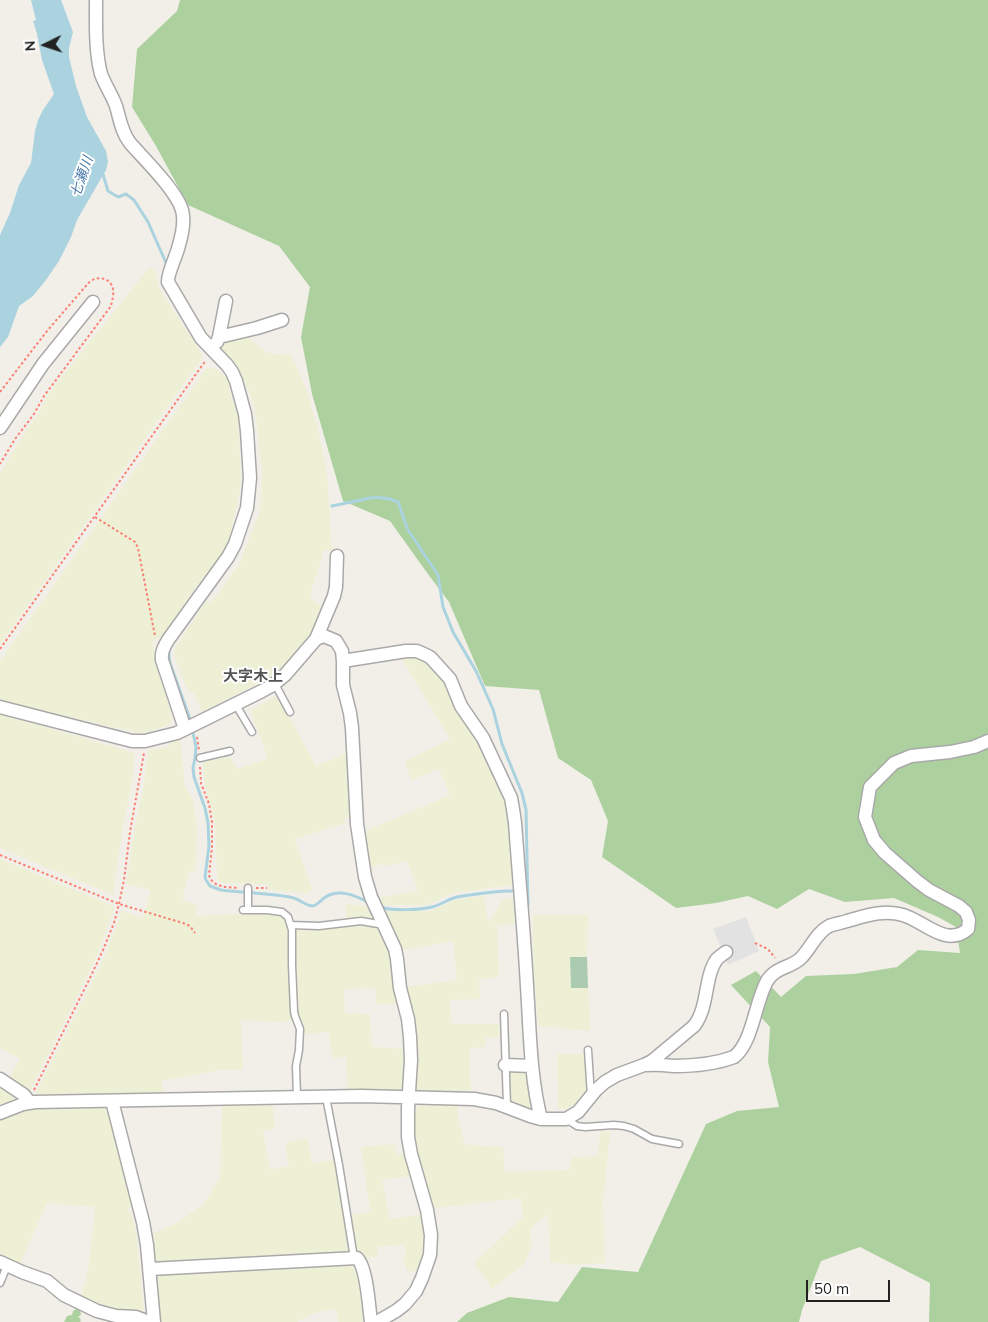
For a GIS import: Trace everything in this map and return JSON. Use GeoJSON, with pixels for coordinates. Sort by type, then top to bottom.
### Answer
{"type":"FeatureCollection","features":[{"type":"Feature","properties":{"kind":"street"},"geometry":{"type":"LineString","coordinates":[[96,0],[100,68],[116,106],[121,127],[125,136],[170,188],[182,210],[182,235],[178,252],[167,277],[168,282],[201,338],[227,364],[236,381],[245,414],[250,478],[247,508],[232,551],[163,649],[162,660],[190,727]]}},
{"type":"Feature","properties":{"kind":"street"},"geometry":{"type":"LineString","coordinates":[[213,351],[219,337],[226,301]]}},
{"type":"Feature","properties":{"kind":"street"},"geometry":{"type":"LineString","coordinates":[[0,428],[43,364],[93,302]]}},
{"type":"Feature","properties":{"kind":"street"},"geometry":{"type":"LineString","coordinates":[[219,337],[282,320]]}},
{"type":"Feature","properties":{"kind":"street"},"geometry":{"type":"LineString","coordinates":[[0,706],[132,741],[145,741],[171,735],[190,727],[274,684],[285,675],[316,639],[334,596],[337,556]]}},
{"type":"Feature","properties":{"kind":"street"},"geometry":{"type":"LineString","coordinates":[[316,639],[326,636],[336,641],[342,651],[344,661],[343,685],[352,728],[358,836],[366,883],[396,953],[400,988],[408,1019],[411,1060],[407,1128],[409,1145],[431,1235],[430,1255],[419,1285],[408,1300],[396,1311],[377,1322]]}},
{"type":"Feature","properties":{"kind":"street"},"geometry":{"type":"LineString","coordinates":[[344,661],[406,651],[428,656],[450,679],[461,706],[483,738],[507,790],[513,809],[532,1066],[541,1119]]}},
{"type":"Feature","properties":{"kind":"street"},"geometry":{"type":"LineString","coordinates":[[644,1065],[697,1066],[734,1057],[744,1045],[763,990],[771,976],[779,969],[789,966],[801,958],[823,930],[830,926],[870,914],[884,912],[903,915],[937,932],[951,936],[961,935],[968,929],[969,920],[966,912],[959,906],[929,890],[885,853],[874,840],[865,817],[870,787],[894,763],[911,756],[950,752],[974,747],[988,741]]}},
{"type":"Feature","properties":{"kind":"street"},"geometry":{"type":"LineString","coordinates":[[0,1113],[29,1101],[379,1096],[486,1100],[541,1119],[566,1119],[578,1112],[600,1086],[610,1078],[644,1065],[694,1026],[698,1021],[703,1006],[712,970],[718,958],[726,952]]}},
{"type":"Feature","properties":{"kind":"street"},"geometry":{"type":"LineString","coordinates":[[505,1065],[532,1066]]}},
{"type":"Feature","properties":{"kind":"street"},"geometry":{"type":"LineString","coordinates":[[0,1079],[29,1101]]}},
{"type":"Feature","properties":{"kind":"street"},"geometry":{"type":"LineString","coordinates":[[112,1101],[148,1245],[154,1322]]}},
{"type":"Feature","properties":{"kind":"street"},"geometry":{"type":"LineString","coordinates":[[150,1269],[354,1258],[359,1260],[364,1270],[371,1322]]}},
{"type":"Feature","properties":{"kind":"street"},"geometry":{"type":"LineString","coordinates":[[4,1264],[47,1281],[64,1295],[97,1311],[116,1316],[136,1317],[149,1322]]}},
{"type":"Feature","properties":{"kind":"lane"},"geometry":{"type":"LineString","coordinates":[[274,684],[290,712]]}},
{"type":"Feature","properties":{"kind":"lane"},"geometry":{"type":"LineString","coordinates":[[236,705],[252,732]]}},
{"type":"Feature","properties":{"kind":"lane"},"geometry":{"type":"LineString","coordinates":[[200,758],[230,750]]}},
{"type":"Feature","properties":{"kind":"lane"},"geometry":{"type":"LineString","coordinates":[[248,888],[246,910],[282,912],[288,916],[291,925],[294,1011],[300,1029],[296,1066],[297,1096]]}},
{"type":"Feature","properties":{"kind":"lane"},"geometry":{"type":"LineString","coordinates":[[291,925],[319,926],[362,921],[384,925]]}},
{"type":"Feature","properties":{"kind":"lane"},"geometry":{"type":"LineString","coordinates":[[504,1014],[507,1106]]}},
{"type":"Feature","properties":{"kind":"lane"},"geometry":{"type":"LineString","coordinates":[[588,1050],[591,1097]]}},
{"type":"Feature","properties":{"kind":"lane"},"geometry":{"type":"LineString","coordinates":[[326,1096],[354,1258]]}},
{"type":"Feature","properties":{"kind":"lane"},"geometry":{"type":"LineString","coordinates":[[566,1119],[577,1126],[585,1127],[624,1126],[652,1138],[679,1144]]}},
{"type":"Feature","properties":{"kind":"lane"},"geometry":{"type":"LineString","coordinates":[[0,1283],[4,1264]]}},
{"type":"Feature","properties":{"kind":"path"},"geometry":{"type":"LineString","coordinates":[[0,464],[44,396],[111,306]]}},
{"type":"Feature","properties":{"kind":"path"},"geometry":{"type":"LineString","coordinates":[[0,649],[213,351]]}},
{"type":"Feature","properties":{"kind":"path"},"geometry":{"type":"LineString","coordinates":[[95,517],[135,542],[138,548],[156,641]]}},
{"type":"Feature","properties":{"kind":"path"},"geometry":{"type":"LineString","coordinates":[[190,727],[199,744],[201,783],[209,804],[212,822],[210,878],[219,885],[267,888]]}},
{"type":"Feature","properties":{"kind":"path"},"geometry":{"type":"LineString","coordinates":[[29,1101],[104,950],[119,904],[145,741]]}},
{"type":"Feature","properties":{"kind":"path"},"geometry":{"type":"LineString","coordinates":[[0,855],[119,904],[183,923],[190,926],[195,933]]}},
{"type":"Feature","properties":{"kind":"path"},"geometry":{"type":"LineString","coordinates":[[755,943],[768,949],[775,958],[789,966]]}},
{"type":"Feature","properties":{"kind":"green space"},"geometry":{"type":"Polygon","coordinates":[[[180,0],[988,0],[988,1322],[929,1322],[930,1283],[860,1247],[821,1261],[799,1322],[457,1322],[467,1313],[509,1297],[558,1302],[582,1267],[638,1272],[706,1124],[737,1111],[779,1107],[768,1062],[770,1027],[731,985],[756,971],[781,997],[806,976],[854,974],[897,967],[918,950],[960,953],[956,927],[894,898],[845,902],[809,889],[777,909],[748,896],[716,903],[676,908],[602,857],[608,821],[591,780],[558,758],[539,690],[485,686],[449,602],[390,521],[343,501],[312,394],[301,337],[310,287],[279,246],[188,205],[132,107],[137,49],[177,11],[180,0]]]}},
{"type":"Feature","properties":{"kind":"green space"},"geometry":{"type":"Polygon","coordinates":[[[151,268],[154,270],[161,292],[201,352],[202,358],[0,645],[0,473],[39,413],[47,396],[147,270],[151,268]]]}},
{"type":"Feature","properties":{"kind":"green space"},"geometry":{"type":"Polygon","coordinates":[[[247,337],[269,353],[291,354],[307,391],[327,472],[332,551],[324,550],[311,592],[311,598],[321,607],[308,638],[285,665],[265,680],[202,712],[194,693],[187,690],[174,654],[175,648],[207,600],[211,603],[239,564],[260,511],[262,471],[255,408],[241,375],[220,347],[226,342],[247,337]]]}},
{"type":"Feature","properties":{"kind":"green space"},"geometry":{"type":"Polygon","coordinates":[[[215,368],[228,379],[238,416],[240,491],[230,537],[224,550],[196,586],[170,627],[152,642],[172,719],[171,722],[169,725],[138,733],[0,700],[0,661],[206,369],[215,368]]]}},
{"type":"Feature","properties":{"kind":"green space"},"geometry":{"type":"Polygon","coordinates":[[[417,657],[424,660],[443,679],[472,729],[504,791],[510,821],[513,882],[512,885],[454,893],[429,904],[381,905],[377,898],[418,891],[407,861],[387,866],[385,863],[369,868],[363,832],[450,795],[439,769],[411,780],[405,761],[450,739],[402,659],[417,657]]]}},
{"type":"Feature","properties":{"kind":"green space"},"geometry":{"type":"Polygon","coordinates":[[[276,696],[316,766],[349,752],[352,817],[344,819],[346,823],[295,839],[312,889],[308,893],[268,890],[269,884],[225,883],[219,881],[217,877],[215,821],[205,787],[203,763],[228,755],[238,769],[268,758],[250,710],[276,696]]]}},
{"type":"Feature","properties":{"kind":"green space"},"geometry":{"type":"Polygon","coordinates":[[[0,714],[134,753],[131,788],[113,895],[0,848],[0,714]]]}},
{"type":"Feature","properties":{"kind":"green space"},"geometry":{"type":"Polygon","coordinates":[[[180,738],[185,786],[194,804],[197,830],[196,871],[189,872],[182,900],[197,905],[196,916],[260,913],[277,915],[288,923],[348,924],[345,904],[370,907],[388,943],[398,1004],[376,1004],[375,988],[344,989],[345,1013],[370,1014],[372,1047],[407,1049],[406,1087],[403,1092],[348,1091],[346,1057],[332,1058],[329,1032],[306,1034],[302,1032],[295,1021],[241,1020],[243,1070],[222,1070],[161,1081],[164,1095],[34,1096],[103,960],[122,911],[143,918],[151,890],[126,884],[149,750],[169,747],[169,739],[180,738]]]}},
{"type":"Feature","properties":{"kind":"green space"},"geometry":{"type":"Polygon","coordinates":[[[0,859],[113,906],[114,909],[90,971],[31,1089],[28,1090],[9,1078],[20,1059],[0,1048],[0,859]]]}},
{"type":"Feature","properties":{"kind":"green space"},"geometry":{"type":"Polygon","coordinates":[[[484,896],[488,921],[490,921],[503,899],[513,899],[515,924],[497,925],[499,977],[479,979],[480,999],[450,1000],[452,1024],[499,1024],[500,1037],[485,1038],[485,1047],[469,1048],[471,1095],[417,1093],[414,1085],[413,1015],[406,987],[457,980],[453,941],[400,951],[383,911],[431,911],[454,900],[484,896]]]}},
{"type":"Feature","properties":{"kind":"green space"},"geometry":{"type":"Polygon","coordinates":[[[533,915],[588,915],[587,957],[570,958],[571,988],[588,988],[590,1031],[538,1026],[533,957],[533,915]]]}},
{"type":"Feature","properties":{"kind":"green space"},"geometry":{"type":"Polygon","coordinates":[[[570,957],[587,957],[588,988],[571,988],[570,957]]]}},
{"type":"Feature","properties":{"kind":"green space"},"geometry":{"type":"Polygon","coordinates":[[[557,1054],[585,1054],[587,1092],[569,1108],[558,1109],[557,1054]]]}},
{"type":"Feature","properties":{"kind":"green space"},"geometry":{"type":"Polygon","coordinates":[[[508,1066],[530,1067],[534,1112],[510,1104],[508,1066]]]}},
{"type":"Feature","properties":{"kind":"green space"},"geometry":{"type":"Polygon","coordinates":[[[0,1084],[18,1099],[0,1106],[0,1084]]]}},
{"type":"Feature","properties":{"kind":"green space"},"geometry":{"type":"Polygon","coordinates":[[[222,1101],[272,1101],[275,1129],[263,1131],[270,1170],[289,1166],[285,1143],[307,1138],[312,1164],[336,1159],[349,1253],[153,1267],[149,1235],[175,1224],[204,1204],[220,1177],[222,1101]]]}},
{"type":"Feature","properties":{"kind":"green space"},"geometry":{"type":"Polygon","coordinates":[[[458,1104],[458,1119],[463,1139],[467,1145],[503,1147],[505,1172],[569,1170],[573,1157],[598,1156],[600,1132],[610,1131],[603,1202],[605,1263],[576,1265],[550,1262],[548,1214],[530,1229],[532,1244],[525,1263],[492,1289],[474,1263],[522,1218],[521,1198],[434,1207],[430,1205],[416,1153],[412,1112],[415,1108],[423,1105],[458,1104]]]}},
{"type":"Feature","properties":{"kind":"green space"},"geometry":{"type":"Polygon","coordinates":[[[106,1106],[109,1109],[135,1206],[128,1207],[128,1212],[131,1213],[137,1238],[144,1312],[111,1309],[80,1297],[86,1281],[89,1264],[95,1207],[47,1203],[19,1266],[0,1258],[0,1117],[32,1107],[106,1106]]]}},
{"type":"Feature","properties":{"kind":"green space"},"geometry":{"type":"Polygon","coordinates":[[[395,1144],[396,1154],[406,1153],[411,1176],[382,1180],[390,1219],[423,1214],[427,1241],[423,1262],[414,1271],[408,1272],[403,1260],[406,1254],[404,1245],[377,1247],[378,1257],[360,1258],[355,1256],[349,1215],[370,1212],[361,1147],[395,1144]]]}},
{"type":"Feature","properties":{"kind":"green space"},"geometry":{"type":"Polygon","coordinates":[[[359,1264],[363,1322],[339,1322],[336,1310],[333,1309],[315,1313],[297,1322],[160,1322],[154,1276],[156,1273],[359,1264]]]}},
{"type":"Feature","properties":{"kind":"green space"},"geometry":{"type":"Polygon","coordinates":[[[76,1309],[81,1314],[78,1316],[81,1320],[80,1322],[64,1322],[67,1316],[72,1315],[76,1309]]]}},
{"type":"Feature","properties":{"kind":"shaded area"},"geometry":{"type":"Polygon","coordinates":[[[746,917],[759,951],[728,965],[713,929],[746,917]]]}},
{"type":"Feature","properties":{"kind":"water","name":"七瀬川"},"geometry":{"type":"Polygon","coordinates":[[[31,0],[61,0],[73,32],[69,57],[76,86],[87,117],[106,151],[108,162],[106,170],[77,220],[59,261],[33,296],[19,306],[8,337],[0,347],[0,235],[10,213],[19,185],[31,163],[38,120],[54,94],[42,60],[33,21],[36,20],[31,0]]]}},
{"type":"Feature","properties":{"kind":"waterway"},"geometry":{"type":"LineString","coordinates":[[102,171],[108,191],[118,197],[126,194],[134,200],[148,222],[167,265]]}},
{"type":"Feature","properties":{"kind":"waterway"},"geometry":{"type":"LineString","coordinates":[[332,506],[375,497],[398,502],[408,530],[438,575],[443,607],[453,632],[476,671],[493,709],[502,744],[522,793],[526,810],[528,905]]}},
{"type":"Feature","properties":{"kind":"waterway"},"geometry":{"type":"LineString","coordinates":[[169,650],[170,663],[191,722]]}},
{"type":"Feature","properties":{"kind":"waterway"},"geometry":{"type":"LineString","coordinates":[[192,728],[196,747],[193,768],[194,777],[208,823],[209,846],[205,877],[210,886],[221,890],[290,897],[312,906],[335,893],[352,895],[368,902]]}},
{"type":"Feature","properties":{"kind":"waterway"},"geometry":{"type":"LineString","coordinates":[[381,907],[398,910],[420,909],[435,906],[457,897],[516,891]]}},
{"type":"Feature","properties":{"kind":"district","name":"大字木上"},"geometry":{"type":"Point","coordinates":[253,676]}}]}
